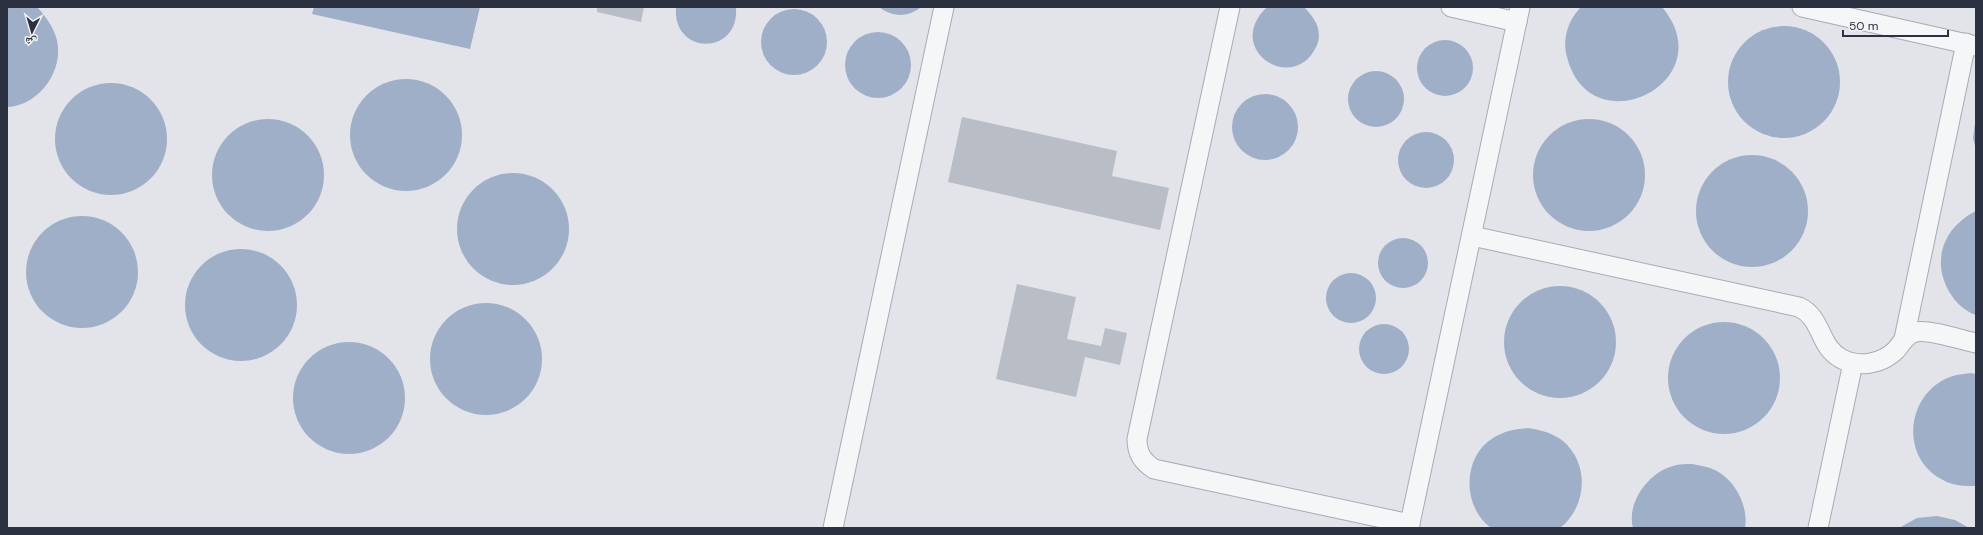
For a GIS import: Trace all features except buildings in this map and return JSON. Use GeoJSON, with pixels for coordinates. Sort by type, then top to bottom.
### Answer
{"type":"FeatureCollection","features":[{"type":"Feature","properties":{"kind":"lane"},"geometry":{"type":"LineString","coordinates":[[833,528],[944,7]]}},
{"type":"Feature","properties":{"kind":"lane"},"geometry":{"type":"LineString","coordinates":[[1230,7],[1137,439],[1139,453],[1142,460],[1154,469],[1409,526],[1519,14],[1451,7]]}},
{"type":"Feature","properties":{"kind":"lane"},"geometry":{"type":"LineString","coordinates":[[1802,7],[1971,45],[1904,339]]}},
{"type":"Feature","properties":{"kind":"lane"},"geometry":{"type":"LineString","coordinates":[[1472,236],[1799,307],[1808,311],[1814,317],[1823,340],[1831,351],[1842,359],[1854,363],[1866,364],[1888,357],[1904,339],[1914,333],[1923,332],[1976,343]]}},
{"type":"Feature","properties":{"kind":"lane"},"geometry":{"type":"LineString","coordinates":[[1818,528],[1854,363]]}},
{"type":"Feature","properties":{"kind":"water"},"geometry":{"type":"Polygon","coordinates":[[[7,7],[38,8],[53,29],[58,49],[57,61],[47,84],[30,100],[19,105],[7,107],[7,7]]]}},
{"type":"Feature","properties":{"kind":"water"},"geometry":{"type":"Polygon","coordinates":[[[314,7],[480,7],[470,49],[312,14],[314,7]]]}},
{"type":"Feature","properties":{"kind":"water"},"geometry":{"type":"Polygon","coordinates":[[[676,7],[736,7],[734,23],[728,35],[718,41],[706,44],[694,41],[684,35],[678,23],[676,7]]]}},
{"type":"Feature","properties":{"kind":"water"},"geometry":{"type":"Polygon","coordinates":[[[879,7],[921,7],[911,13],[900,15],[889,13],[879,7]]]}},
{"type":"Feature","properties":{"kind":"water"},"geometry":{"type":"Polygon","coordinates":[[[1267,7],[1304,7],[1311,15],[1318,29],[1319,39],[1317,45],[1307,60],[1294,67],[1280,67],[1267,61],[1257,51],[1253,38],[1255,23],[1267,7]]]}},
{"type":"Feature","properties":{"kind":"water"},"geometry":{"type":"Polygon","coordinates":[[[1581,7],[1662,7],[1677,34],[1677,59],[1666,80],[1647,94],[1624,101],[1600,98],[1580,84],[1567,57],[1565,43],[1567,30],[1576,12],[1581,7]]]}},
{"type":"Feature","properties":{"kind":"water"},"geometry":{"type":"Polygon","coordinates":[[[794,9],[807,12],[817,19],[824,29],[827,42],[824,55],[817,65],[807,72],[794,75],[781,72],[771,65],[764,55],[761,42],[764,29],[771,19],[781,12],[794,9]]]}},
{"type":"Feature","properties":{"kind":"water"},"geometry":{"type":"Polygon","coordinates":[[[1784,26],[1806,30],[1824,42],[1836,60],[1840,82],[1836,104],[1824,122],[1806,134],[1784,138],[1762,134],[1744,122],[1732,104],[1728,82],[1732,60],[1744,42],[1762,30],[1784,26]]]}},
{"type":"Feature","properties":{"kind":"water"},"geometry":{"type":"Polygon","coordinates":[[[878,32],[891,35],[901,42],[908,52],[911,65],[908,78],[901,88],[891,95],[878,98],[865,95],[855,88],[848,78],[845,65],[848,52],[855,42],[865,35],[878,32]]]}},
{"type":"Feature","properties":{"kind":"water"},"geometry":{"type":"Polygon","coordinates":[[[1440,40],[1450,40],[1465,48],[1471,57],[1473,68],[1471,79],[1465,88],[1450,96],[1440,96],[1429,91],[1422,84],[1417,73],[1417,63],[1422,52],[1429,45],[1440,40]]]}},
{"type":"Feature","properties":{"kind":"water"},"geometry":{"type":"Polygon","coordinates":[[[1371,71],[1381,71],[1396,79],[1402,88],[1404,99],[1402,110],[1396,119],[1381,127],[1371,127],[1360,122],[1353,115],[1348,104],[1348,94],[1353,83],[1360,76],[1371,71]]]}},
{"type":"Feature","properties":{"kind":"water"},"geometry":{"type":"Polygon","coordinates":[[[406,79],[428,83],[446,95],[458,113],[462,135],[458,157],[446,175],[428,187],[406,191],[384,187],[366,175],[354,157],[350,135],[354,113],[366,95],[384,83],[406,79]]]}},
{"type":"Feature","properties":{"kind":"water"},"geometry":{"type":"Polygon","coordinates":[[[111,83],[132,87],[151,99],[163,118],[167,139],[163,160],[151,179],[132,191],[111,195],[90,191],[71,179],[59,160],[55,139],[59,118],[71,99],[90,87],[111,83]]]}},
{"type":"Feature","properties":{"kind":"water"},"geometry":{"type":"Polygon","coordinates":[[[1265,94],[1278,96],[1288,104],[1296,114],[1298,127],[1296,140],[1288,150],[1278,158],[1265,160],[1252,158],[1242,150],[1234,140],[1232,127],[1234,114],[1242,104],[1252,96],[1265,94]]]}},
{"type":"Feature","properties":{"kind":"water"},"geometry":{"type":"Polygon","coordinates":[[[1976,116],[1976,150],[1973,138],[1976,116]]]}},
{"type":"Feature","properties":{"kind":"water"},"geometry":{"type":"Polygon","coordinates":[[[268,119],[290,123],[308,135],[320,153],[324,175],[320,197],[308,215],[290,227],[268,231],[246,227],[228,215],[216,197],[212,175],[216,153],[228,135],[246,123],[268,119]]]}},
{"type":"Feature","properties":{"kind":"water"},"geometry":{"type":"Polygon","coordinates":[[[1589,119],[1611,123],[1629,135],[1641,153],[1645,175],[1641,197],[1629,215],[1611,227],[1589,231],[1567,227],[1549,215],[1537,197],[1533,175],[1537,153],[1549,135],[1567,123],[1589,119]]]}},
{"type":"Feature","properties":{"kind":"water"},"geometry":{"type":"Polygon","coordinates":[[[1421,132],[1431,132],[1446,140],[1452,149],[1454,160],[1452,171],[1446,180],[1431,188],[1421,188],[1410,183],[1403,176],[1398,165],[1398,155],[1403,144],[1410,137],[1421,132]]]}},
{"type":"Feature","properties":{"kind":"water"},"geometry":{"type":"Polygon","coordinates":[[[1752,155],[1774,159],[1792,171],[1804,189],[1808,211],[1804,233],[1792,251],[1774,263],[1752,267],[1730,263],[1712,251],[1700,233],[1696,211],[1700,189],[1712,171],[1730,159],[1752,155]]]}},
{"type":"Feature","properties":{"kind":"water"},"geometry":{"type":"Polygon","coordinates":[[[513,173],[535,177],[553,189],[565,207],[569,229],[565,251],[553,269],[535,281],[513,285],[491,281],[473,269],[461,251],[457,229],[461,207],[473,189],[491,177],[513,173]]]}},
{"type":"Feature","properties":{"kind":"water"},"geometry":{"type":"Polygon","coordinates":[[[1976,211],[1976,315],[1962,307],[1952,296],[1945,284],[1941,260],[1943,248],[1955,227],[1964,218],[1976,211]]]}},
{"type":"Feature","properties":{"kind":"water"},"geometry":{"type":"Polygon","coordinates":[[[82,216],[103,220],[122,232],[134,251],[138,272],[134,293],[122,312],[103,324],[82,328],[61,324],[42,312],[30,293],[26,272],[30,251],[42,232],[61,220],[82,216]]]}},
{"type":"Feature","properties":{"kind":"water"},"geometry":{"type":"Polygon","coordinates":[[[1403,238],[1412,240],[1423,249],[1428,263],[1426,272],[1417,283],[1403,288],[1394,286],[1383,277],[1378,263],[1380,254],[1389,243],[1403,238]]]}},
{"type":"Feature","properties":{"kind":"water"},"geometry":{"type":"Polygon","coordinates":[[[241,249],[263,253],[281,265],[293,283],[297,305],[293,327],[281,345],[263,357],[241,361],[219,357],[201,345],[189,327],[185,305],[189,283],[201,265],[219,253],[241,249]]]}},
{"type":"Feature","properties":{"kind":"water"},"geometry":{"type":"Polygon","coordinates":[[[1351,273],[1360,275],[1371,284],[1376,298],[1374,307],[1365,318],[1351,323],[1342,321],[1331,312],[1326,298],[1328,289],[1337,278],[1351,273]]]}},
{"type":"Feature","properties":{"kind":"water"},"geometry":{"type":"Polygon","coordinates":[[[1560,286],[1582,290],[1600,302],[1612,320],[1616,342],[1612,364],[1600,382],[1582,394],[1560,398],[1538,394],[1520,382],[1508,364],[1504,342],[1508,320],[1520,302],[1538,290],[1560,286]]]}},
{"type":"Feature","properties":{"kind":"water"},"geometry":{"type":"Polygon","coordinates":[[[486,303],[508,307],[526,319],[538,337],[542,359],[538,381],[526,399],[508,411],[486,415],[464,411],[446,399],[434,381],[430,359],[434,337],[446,319],[464,307],[486,303]]]}},
{"type":"Feature","properties":{"kind":"water"},"geometry":{"type":"Polygon","coordinates":[[[1724,322],[1745,326],[1764,338],[1776,357],[1780,378],[1776,399],[1764,418],[1745,430],[1724,434],[1703,430],[1684,418],[1672,399],[1668,378],[1672,357],[1684,338],[1703,326],[1724,322]]]}},
{"type":"Feature","properties":{"kind":"water"},"geometry":{"type":"Polygon","coordinates":[[[1384,324],[1393,326],[1404,335],[1409,349],[1407,358],[1398,369],[1384,374],[1375,372],[1364,363],[1359,349],[1361,340],[1370,329],[1384,324]]]}},
{"type":"Feature","properties":{"kind":"water"},"geometry":{"type":"Polygon","coordinates":[[[349,342],[371,346],[389,358],[401,376],[405,398],[401,420],[389,438],[371,450],[349,454],[327,450],[309,438],[297,420],[293,398],[297,376],[309,358],[327,346],[349,342]]]}},
{"type":"Feature","properties":{"kind":"water"},"geometry":{"type":"Polygon","coordinates":[[[1971,373],[1976,374],[1976,486],[1963,486],[1955,485],[1943,480],[1931,472],[1917,451],[1913,425],[1916,413],[1930,390],[1947,378],[1971,373]]]}},
{"type":"Feature","properties":{"kind":"water"},"geometry":{"type":"Polygon","coordinates":[[[1528,428],[1555,436],[1563,441],[1572,450],[1578,461],[1582,485],[1576,509],[1560,528],[1491,528],[1481,519],[1475,508],[1471,495],[1471,469],[1483,446],[1493,438],[1510,431],[1528,428]]]}},
{"type":"Feature","properties":{"kind":"water"},"geometry":{"type":"Polygon","coordinates":[[[1692,464],[1708,467],[1718,472],[1726,477],[1732,484],[1742,501],[1746,519],[1745,528],[1633,528],[1632,518],[1636,499],[1648,482],[1664,469],[1678,465],[1692,464]]]}},
{"type":"Feature","properties":{"kind":"water"},"geometry":{"type":"Polygon","coordinates":[[[1937,516],[1955,520],[1969,528],[1899,528],[1917,518],[1937,516]]]}}]}
